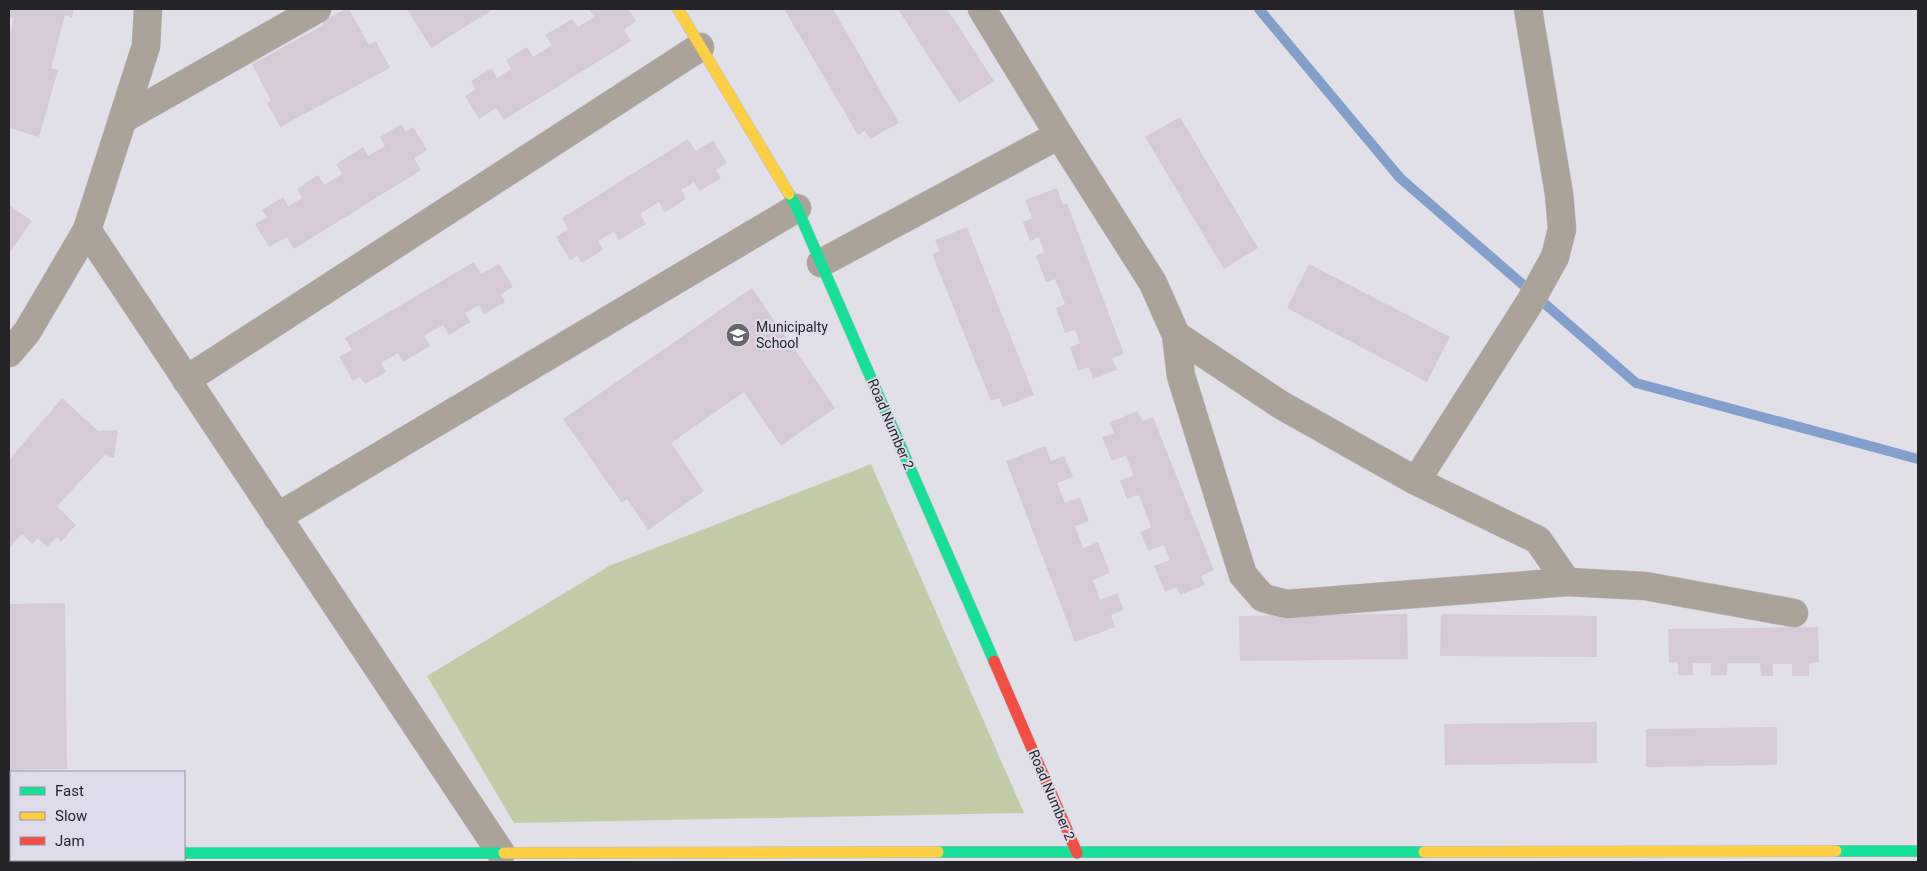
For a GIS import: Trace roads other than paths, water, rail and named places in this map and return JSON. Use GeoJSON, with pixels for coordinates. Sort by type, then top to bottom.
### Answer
{"type":"FeatureCollection","features":[{"type":"Feature","properties":{"kind":"street"},"geometry":{"type":"LineString","coordinates":[[9,353],[27,332],[87,230],[146,46],[148,9]]}},
{"type":"Feature","properties":{"kind":"street"},"geometry":{"type":"LineString","coordinates":[[123,119],[317,9]]}},
{"type":"Feature","properties":{"kind":"street","name":"Road Number 2"},"geometry":{"type":"LineString","coordinates":[[678,9],[797,208],[1077,853]]}},
{"type":"Feature","properties":{"kind":"street"},"geometry":{"type":"LineString","coordinates":[[982,9],[1153,283],[1176,335],[1181,376],[1243,575],[1263,598],[1287,604],[1566,582],[1645,586],[1794,613]]}},
{"type":"Feature","properties":{"kind":"street"},"geometry":{"type":"LineString","coordinates":[[1416,481],[1530,302],[1555,257],[1562,229],[1559,194],[1528,9]]}},
{"type":"Feature","properties":{"kind":"street"},"geometry":{"type":"LineString","coordinates":[[186,380],[700,47]]}},
{"type":"Feature","properties":{"kind":"street"},"geometry":{"type":"LineString","coordinates":[[821,263],[1059,134]]}},
{"type":"Feature","properties":{"kind":"street"},"geometry":{"type":"LineString","coordinates":[[277,517],[797,208]]}},
{"type":"Feature","properties":{"kind":"street"},"geometry":{"type":"LineString","coordinates":[[87,230],[501,853]]}},
{"type":"Feature","properties":{"kind":"street"},"geometry":{"type":"LineString","coordinates":[[1176,335],[1282,405],[1416,481],[1538,540],[1566,582]]}},
{"type":"Feature","properties":{"kind":"street"},"geometry":{"type":"LineString","coordinates":[[185,853],[1077,853],[1166,858],[1918,852]]}},
{"type":"Feature","properties":{"kind":"waterway"},"geometry":{"type":"LineString","coordinates":[[1259,9],[1400,178],[1636,383],[1918,459]]}},
{"type":"Feature","properties":{"kind":"place","name":"Municipalty School"},"geometry":{"type":"Point","coordinates":[738,335]}}]}
